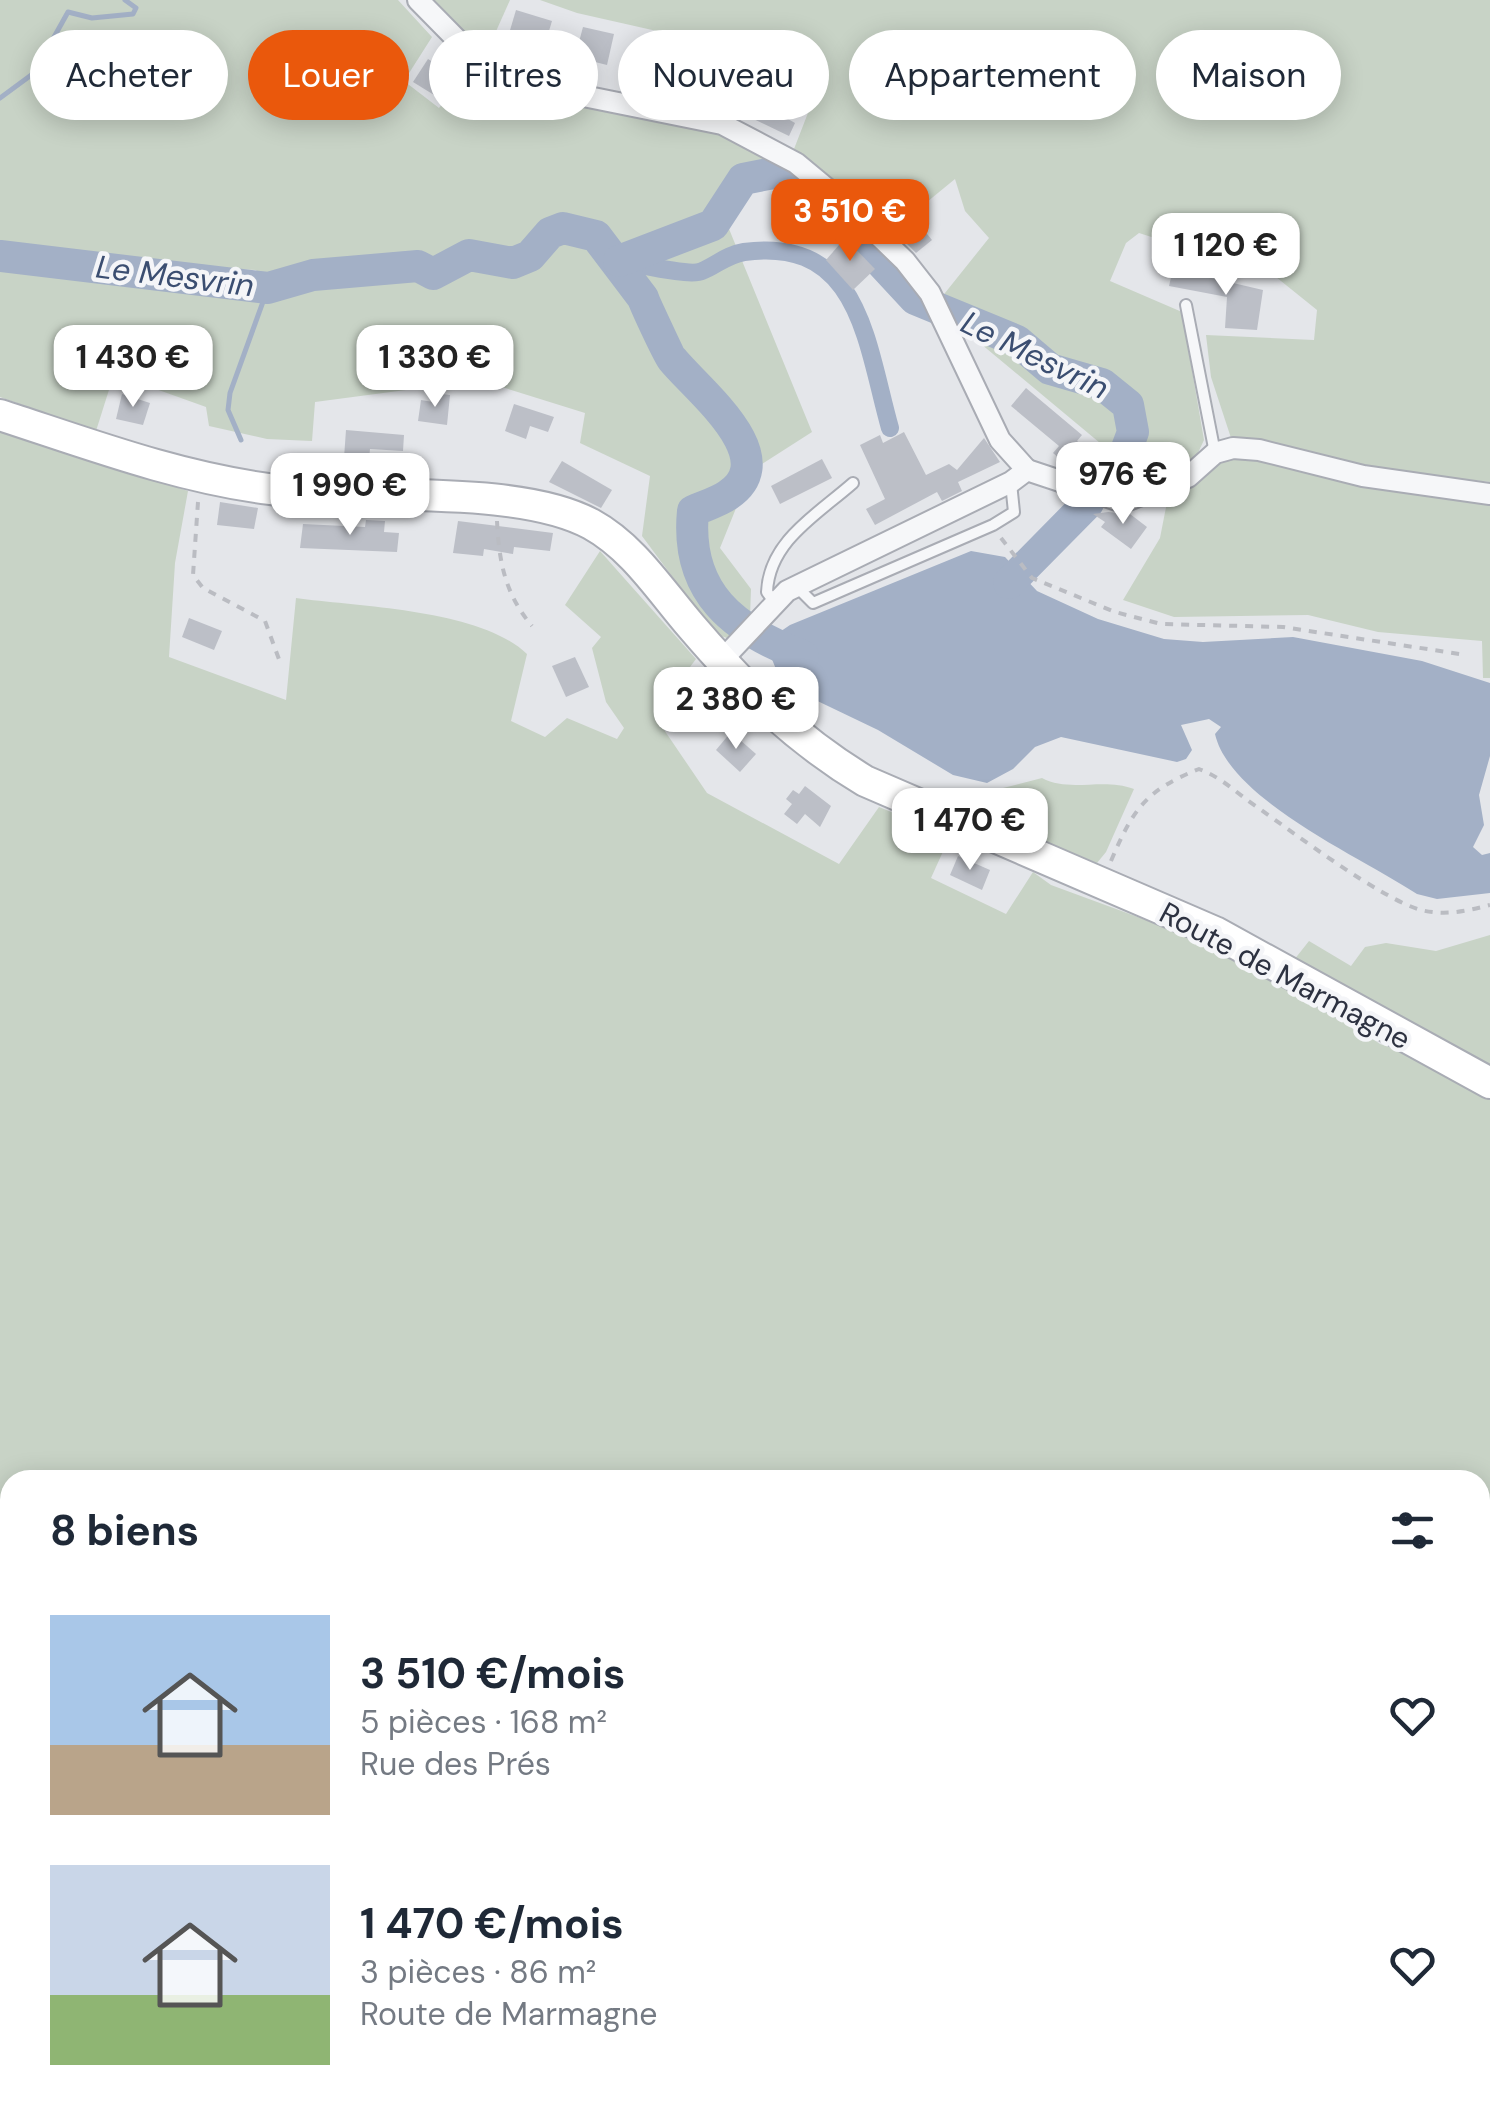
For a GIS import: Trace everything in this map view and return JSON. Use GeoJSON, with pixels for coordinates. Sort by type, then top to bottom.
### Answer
{"type":"FeatureCollection","features":[{"type":"Feature","properties":{"kind":"main road","name":"Route de Marmagne"},"geometry":{"type":"LineString","coordinates":[[0,415],[200,477],[273,490],[530,503],[563,512],[613,539],[730,652],[774,716],[812,750],[852,773],[1215,932],[1490,1083]]}},
{"type":"Feature","properties":{"kind":"street"},"geometry":{"type":"LineString","coordinates":[[418,0],[477,60],[524,84],[722,124],[759,140],[849,207],[930,293],[1019,476]]}},
{"type":"Feature","properties":{"kind":"street"},"geometry":{"type":"LineString","coordinates":[[730,652],[774,603],[796,586],[1019,476],[1081,488],[1123,502],[1188,477],[1215,454],[1233,448],[1259,450],[1363,476],[1490,494]]}},
{"type":"Feature","properties":{"kind":"lane"},"geometry":{"type":"LineString","coordinates":[[1186,305],[1215,454]]}},
{"type":"Feature","properties":{"kind":"lane"},"geometry":{"type":"LineString","coordinates":[[796,586],[814,604],[992,526],[1014,512],[1019,476]]}},
{"type":"Feature","properties":{"kind":"lane"},"geometry":{"type":"LineString","coordinates":[[774,603],[767,592],[774,557],[796,532],[853,483]]}},
{"type":"Feature","properties":{"kind":"path"},"geometry":{"type":"LineString","coordinates":[[200,477],[192,575],[203,588],[265,621],[280,662]]}},
{"type":"Feature","properties":{"kind":"path"},"geometry":{"type":"LineString","coordinates":[[496,501],[500,565],[514,604],[532,626]]}},
{"type":"Feature","properties":{"kind":"path"},"geometry":{"type":"LineString","coordinates":[[992,526],[1032,578],[1115,612],[1161,624],[1284,627],[1466,655]]}},
{"type":"Feature","properties":{"kind":"path"},"geometry":{"type":"LineString","coordinates":[[1102,884],[1126,824],[1146,796],[1199,769],[1225,779],[1252,804],[1406,904],[1448,914],[1490,905]]}},
{"type":"Feature","properties":{"kind":"shaded area"},"geometry":{"type":"Polygon","coordinates":[[[0,0],[398,0],[429,34],[429,42],[409,73],[409,30],[248,30],[248,120],[409,120],[409,85],[429,100],[429,120],[598,120],[598,108],[618,112],[618,120],[656,120],[723,134],[756,148],[792,173],[745,179],[727,224],[812,432],[751,471],[720,548],[751,589],[750,617],[727,638],[715,634],[642,536],[650,476],[580,443],[585,413],[486,382],[424,373],[421,388],[315,402],[312,441],[267,439],[209,426],[206,407],[114,374],[96,431],[0,397],[0,0]],[[195,267],[201,290],[274,298],[256,270],[195,267]]]}},
{"type":"Feature","properties":{"kind":"shaded area"},"geometry":{"type":"Polygon","coordinates":[[[430,0],[510,0],[497,30],[462,30],[430,0]]]}},
{"type":"Feature","properties":{"kind":"shaded area"},"geometry":{"type":"Polygon","coordinates":[[[540,0],[1490,0],[1490,482],[1357,467],[1232,441],[1211,377],[1206,335],[1314,340],[1317,310],[1276,277],[1139,233],[1126,243],[1110,281],[1182,312],[1204,440],[1190,466],[1155,488],[1097,490],[1112,453],[951,319],[941,298],[989,238],[965,211],[955,179],[905,220],[890,205],[875,219],[794,149],[805,120],[829,120],[829,30],[652,30],[577,13],[540,0]]]}},
{"type":"Feature","properties":{"kind":"shaded area"},"geometry":{"type":"Polygon","coordinates":[[[0,430],[188,491],[175,563],[169,657],[286,700],[296,598],[418,612],[480,628],[527,654],[511,721],[545,737],[567,718],[617,739],[624,728],[606,702],[592,648],[601,637],[565,605],[600,551],[696,659],[654,715],[707,793],[839,864],[879,807],[950,836],[931,878],[1006,914],[1033,872],[1051,885],[1146,920],[1292,984],[1380,1044],[1417,1057],[1490,1098],[1490,1470],[0,1470],[0,430]]]}},
{"type":"Feature","properties":{"kind":"shaded area"},"geometry":{"type":"Polygon","coordinates":[[[1235,456],[1490,503],[1490,678],[1483,678],[1482,641],[1378,632],[1308,615],[1174,617],[1123,600],[1160,538],[1168,497],[1221,458],[1235,456]]]}},
{"type":"Feature","properties":{"kind":"shaded area"},"geometry":{"type":"Polygon","coordinates":[[[1042,778],[1064,784],[1110,784],[1134,789],[1106,852],[1097,863],[947,803],[960,797],[986,804],[1003,788],[1042,778]]]}},
{"type":"Feature","properties":{"kind":"shaded area"},"geometry":{"type":"Polygon","coordinates":[[[1490,935],[1490,1068],[1294,960],[1309,941],[1351,966],[1365,947],[1386,943],[1436,951],[1490,935]]]}},
{"type":"Feature","properties":{"kind":"water"},"geometry":{"type":"Polygon","coordinates":[[[971,551],[1005,557],[1037,591],[1098,619],[1164,639],[1203,642],[1293,637],[1422,661],[1490,683],[1490,756],[1479,795],[1484,825],[1473,847],[1482,855],[1490,853],[1490,893],[1437,899],[1417,894],[1301,825],[1245,782],[1226,758],[1215,734],[1221,727],[1209,719],[1181,725],[1192,750],[1186,759],[1177,762],[1061,737],[1035,747],[1013,769],[987,783],[953,775],[878,730],[782,684],[765,642],[790,625],[971,551]]]}},
{"type":"Feature","properties":{"kind":"building"},"geometry":{"type":"Polygon","coordinates":[[[516,10],[552,21],[549,30],[510,30],[516,10]]]}},
{"type":"Feature","properties":{"kind":"building"},"geometry":{"type":"Polygon","coordinates":[[[598,30],[614,34],[607,65],[598,63],[598,30]]]}},
{"type":"Feature","properties":{"kind":"building"},"geometry":{"type":"Polygon","coordinates":[[[428,59],[429,60],[429,92],[413,82],[428,59]]]}},
{"type":"Feature","properties":{"kind":"building"},"geometry":{"type":"Polygon","coordinates":[[[756,120],[790,120],[795,123],[789,136],[756,120]]]}},
{"type":"Feature","properties":{"kind":"building"},"geometry":{"type":"Polygon","coordinates":[[[914,218],[932,240],[916,253],[896,233],[914,218]]]}},
{"type":"Feature","properties":{"kind":"building"},"geometry":{"type":"Polygon","coordinates":[[[845,238],[875,269],[853,290],[826,260],[845,238]]]}},
{"type":"Feature","properties":{"kind":"building"},"geometry":{"type":"Polygon","coordinates":[[[1173,269],[1263,290],[1257,330],[1225,328],[1227,297],[1169,286],[1173,269]]]}},
{"type":"Feature","properties":{"kind":"building"},"geometry":{"type":"Polygon","coordinates":[[[1026,388],[1082,435],[1077,441],[1092,453],[1076,472],[1053,453],[1059,446],[1011,406],[1026,388]]]}},
{"type":"Feature","properties":{"kind":"building"},"geometry":{"type":"Polygon","coordinates":[[[434,393],[450,395],[447,425],[418,421],[421,400],[433,402],[434,393]]]}},
{"type":"Feature","properties":{"kind":"building"},"geometry":{"type":"Polygon","coordinates":[[[122,394],[150,403],[143,425],[116,419],[122,394]]]}},
{"type":"Feature","properties":{"kind":"building"},"geometry":{"type":"Polygon","coordinates":[[[514,404],[554,417],[548,432],[530,426],[526,439],[505,431],[514,404]]]}},
{"type":"Feature","properties":{"kind":"building"},"geometry":{"type":"Polygon","coordinates":[[[346,430],[404,435],[403,451],[370,449],[369,459],[344,458],[346,430]]]}},
{"type":"Feature","properties":{"kind":"building"},"geometry":{"type":"Polygon","coordinates":[[[904,432],[926,475],[949,464],[957,470],[984,438],[1000,462],[958,482],[962,491],[942,501],[937,492],[875,525],[866,509],[885,499],[860,445],[880,435],[883,443],[904,432]]]}},
{"type":"Feature","properties":{"kind":"building"},"geometry":{"type":"Polygon","coordinates":[[[822,459],[832,478],[780,504],[771,486],[822,459]]]}},
{"type":"Feature","properties":{"kind":"building"},"geometry":{"type":"Polygon","coordinates":[[[562,461],[612,490],[601,508],[549,482],[562,461]]]}},
{"type":"Feature","properties":{"kind":"building"},"geometry":{"type":"Polygon","coordinates":[[[220,502],[258,508],[254,529],[217,525],[220,502]]]}},
{"type":"Feature","properties":{"kind":"building"},"geometry":{"type":"Polygon","coordinates":[[[1093,514],[1130,514],[1147,527],[1131,549],[1101,527],[1105,522],[1093,514]]]}},
{"type":"Feature","properties":{"kind":"building"},"geometry":{"type":"Polygon","coordinates":[[[366,520],[385,521],[384,532],[399,533],[397,552],[300,548],[303,524],[365,527],[366,520]]]}},
{"type":"Feature","properties":{"kind":"building"},"geometry":{"type":"Polygon","coordinates":[[[458,521],[553,533],[550,551],[514,547],[513,554],[484,549],[483,556],[453,553],[458,521]]]}},
{"type":"Feature","properties":{"kind":"building"},"geometry":{"type":"Polygon","coordinates":[[[189,618],[222,631],[214,650],[182,637],[189,618]]]}},
{"type":"Feature","properties":{"kind":"building"},"geometry":{"type":"Polygon","coordinates":[[[575,657],[589,687],[566,697],[552,666],[575,657]]]}},
{"type":"Feature","properties":{"kind":"building"},"geometry":{"type":"Polygon","coordinates":[[[731,732],[756,754],[740,772],[716,750],[731,732]]]}},
{"type":"Feature","properties":{"kind":"building"},"geometry":{"type":"Polygon","coordinates":[[[805,786],[831,806],[820,827],[805,814],[797,824],[784,814],[792,804],[786,799],[793,790],[799,794],[805,786]]]}},
{"type":"Feature","properties":{"kind":"building"},"geometry":{"type":"Polygon","coordinates":[[[958,856],[990,870],[982,890],[950,875],[958,856]]]}},
{"type":"Feature","properties":{"kind":"waterway"},"geometry":{"type":"LineString","coordinates":[[0,98],[34,73],[68,12],[92,18],[133,14],[136,8],[125,0]]}},
{"type":"Feature","properties":{"kind":"waterway","name":"Le Mesvrin"},"geometry":{"type":"LineString","coordinates":[[619,261],[713,225],[743,179],[779,172],[815,191],[915,299],[1017,341],[1050,369],[1102,384],[1128,405],[1133,432],[1124,456],[1100,476],[1088,503],[1009,583]]}},
{"type":"Feature","properties":{"kind":"waterway","name":"Le Mesvrin"},"geometry":{"type":"LineString","coordinates":[[0,256],[268,288],[313,275],[418,266],[433,274],[469,255],[513,263],[530,256],[550,233],[563,228],[596,236],[643,298],[672,359],[715,405],[742,443],[747,462],[743,479],[728,495],[693,511],[697,565],[706,586],[736,620],[778,646],[803,656]]}},
{"type":"Feature","properties":{"kind":"waterway"},"geometry":{"type":"LineString","coordinates":[[619,261],[696,272],[744,252],[783,251],[812,261],[835,278],[851,302],[864,331],[890,428]]}},
{"type":"Feature","properties":{"kind":"waterway"},"geometry":{"type":"LineString","coordinates":[[241,440],[228,410],[230,393],[268,288]]}}]}
